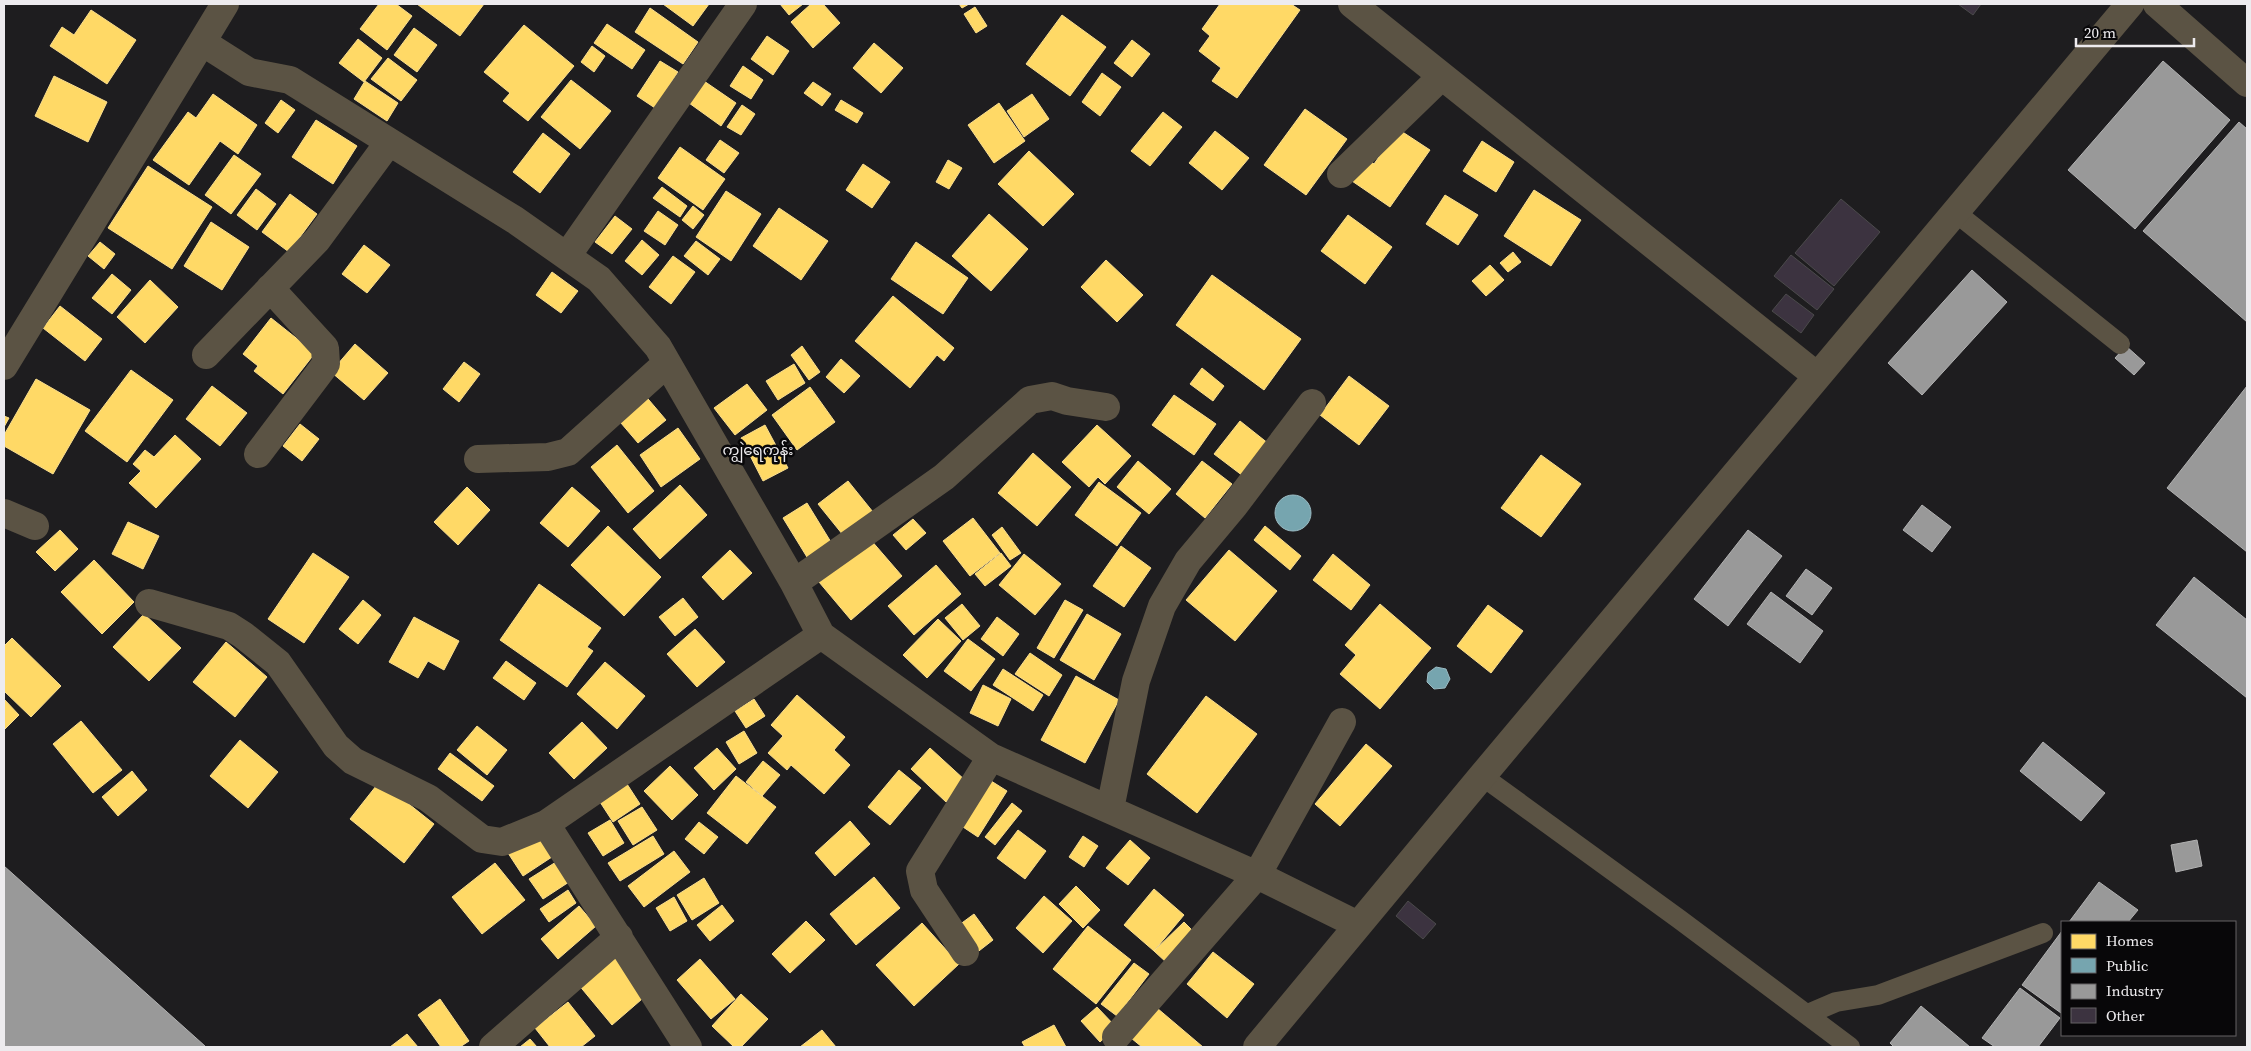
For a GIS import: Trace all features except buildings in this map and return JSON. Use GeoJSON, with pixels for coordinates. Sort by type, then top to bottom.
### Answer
{"type":"FeatureCollection","features":[{"type":"Feature","properties":{"kind":"street"},"geometry":{"type":"LineString","coordinates":[[4,366],[225,4]]}},
{"type":"Feature","properties":{"kind":"street"},"geometry":{"type":"LineString","coordinates":[[567,256],[743,4]]}},
{"type":"Feature","properties":{"kind":"street"},"geometry":{"type":"LineString","coordinates":[[1352,4],[1817,376]]}},
{"type":"Feature","properties":{"kind":"street"},"geometry":{"type":"LineString","coordinates":[[1257,1047],[2130,4]]}},
{"type":"Feature","properties":{"kind":"street"},"geometry":{"type":"LineString","coordinates":[[2157,4],[2247,83]]}},
{"type":"Feature","properties":{"kind":"street"},"geometry":{"type":"LineString","coordinates":[[202,42],[249,72],[290,80],[515,220],[599,279],[658,347],[666,364],[794,583],[821,635],[991,756],[1256,875],[1358,925]]}},
{"type":"Feature","properties":{"kind":"street"},"geometry":{"type":"LineString","coordinates":[[1341,174],[1442,76]]}},
{"type":"Feature","properties":{"kind":"street"},"geometry":{"type":"LineString","coordinates":[[206,355],[317,240],[389,142]]}},
{"type":"Feature","properties":{"kind":"street"},"geometry":{"type":"LineString","coordinates":[[258,454],[326,364],[325,348],[270,288]]}},
{"type":"Feature","properties":{"kind":"street"},"geometry":{"type":"LineString","coordinates":[[478,459],[548,457],[568,452],[666,364]]}},
{"type":"Feature","properties":{"kind":"street"},"geometry":{"type":"LineString","coordinates":[[794,583],[944,477],[1030,400],[1052,396],[1068,401],[1106,407]]}},
{"type":"Feature","properties":{"kind":"street"},"geometry":{"type":"LineString","coordinates":[[1110,808],[1136,681],[1162,606],[1188,561],[1234,506],[1312,402]]}},
{"type":"Feature","properties":{"kind":"street"},"geometry":{"type":"LineString","coordinates":[[4,513],[35,526]]}},
{"type":"Feature","properties":{"kind":"street"},"geometry":{"type":"LineString","coordinates":[[149,603],[230,626],[278,663],[336,746],[353,761],[428,798],[482,840],[502,842],[546,824],[821,635]]}},
{"type":"Feature","properties":{"kind":"street"},"geometry":{"type":"LineString","coordinates":[[1116,1037],[1256,875],[1342,722]]}},
{"type":"Feature","properties":{"kind":"street"},"geometry":{"type":"LineString","coordinates":[[965,952],[924,890],[920,871],[991,756]]}},
{"type":"Feature","properties":{"kind":"street"},"geometry":{"type":"LineString","coordinates":[[546,824],[688,1047]]}},
{"type":"Feature","properties":{"kind":"street"},"geometry":{"type":"LineString","coordinates":[[493,1047],[619,937]]}},
{"type":"Feature","properties":{"kind":"lane"},"geometry":{"type":"LineString","coordinates":[[1955,212],[2120,344]]}},
{"type":"Feature","properties":{"kind":"lane"},"geometry":{"type":"LineString","coordinates":[[1482,776],[1808,1014],[1850,1047]]}},
{"type":"Feature","properties":{"kind":"lane"},"geometry":{"type":"LineString","coordinates":[[1808,1014],[1836,1002],[1878,995],[2042,933]]}},
{"type":"Feature","properties":{"kind":"district","name":"ကျွဲရေကုန်း"},"geometry":{"type":"Point","coordinates":[758,449]}}]}
